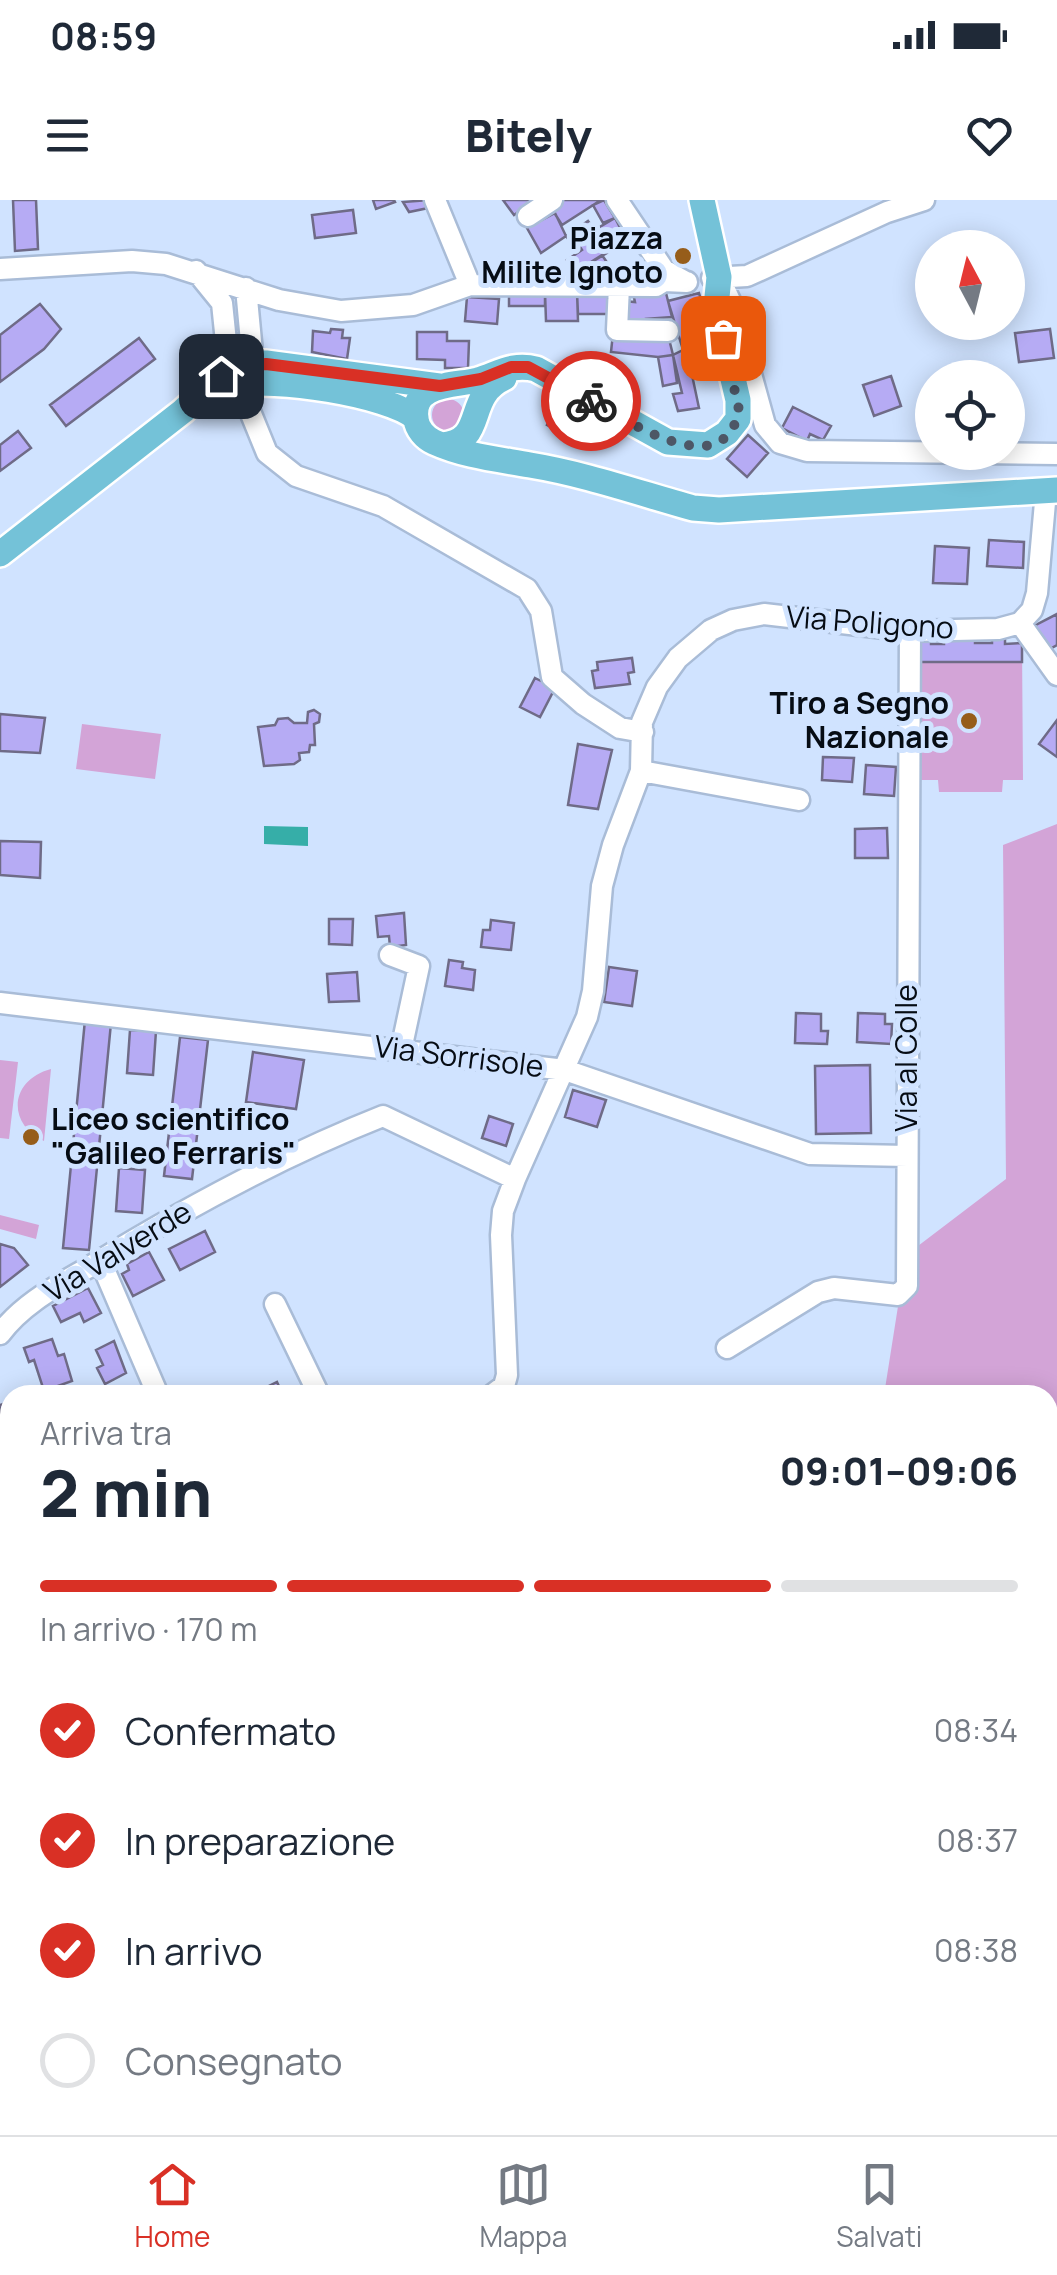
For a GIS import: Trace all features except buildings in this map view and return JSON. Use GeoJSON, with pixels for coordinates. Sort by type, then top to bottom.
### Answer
{"type":"FeatureCollection","features":[{"type":"Feature","properties":{"kind":"main road"},"geometry":{"type":"LineString","coordinates":[[416,418],[419,401],[431,389],[519,366],[536,369],[668,442],[695,446],[718,440],[733,426],[739,410],[716,306],[719,276],[702,200]]}},
{"type":"Feature","properties":{"kind":"main road"},"geometry":{"type":"LineString","coordinates":[[243,373],[377,399],[401,407],[416,418],[424,436],[482,458],[528,464],[693,508],[720,510],[1052,490]]}},
{"type":"Feature","properties":{"kind":"main road"},"geometry":{"type":"LineString","coordinates":[[0,554],[183,411],[228,388],[243,373],[444,385],[466,393],[484,439],[528,464]]}},
{"type":"Feature","properties":{"kind":"main road"},"geometry":{"type":"LineString","coordinates":[[442,444],[462,440],[469,434],[485,390],[502,378],[546,377]]}},
{"type":"Feature","properties":{"kind":"street"},"geometry":{"type":"LineString","coordinates":[[435,200],[470,286]]}},
{"type":"Feature","properties":{"kind":"street"},"geometry":{"type":"LineString","coordinates":[[528,216],[552,200]]}},
{"type":"Feature","properties":{"kind":"street"},"geometry":{"type":"LineString","coordinates":[[616,200],[670,277],[687,282]]}},
{"type":"Feature","properties":{"kind":"street"},"geometry":{"type":"LineString","coordinates":[[0,269],[132,260],[196,271],[278,300],[341,311],[413,305],[470,286],[656,286],[664,281],[748,276],[888,212],[924,200]]}},
{"type":"Feature","properties":{"kind":"street"},"geometry":{"type":"LineString","coordinates":[[196,271],[222,303],[248,404],[267,453],[296,476],[384,506],[527,589],[541,611],[552,677],[620,728],[642,732]]}},
{"type":"Feature","properties":{"kind":"street"},"geometry":{"type":"LineString","coordinates":[[719,276],[732,305],[765,425],[780,443],[807,451],[1057,454]]}},
{"type":"Feature","properties":{"kind":"street"},"geometry":{"type":"LineString","coordinates":[[619,286],[617,330],[668,332]]}},
{"type":"Feature","properties":{"kind":"street"},"geometry":{"type":"LineString","coordinates":[[243,373],[246,288]]}},
{"type":"Feature","properties":{"kind":"street"},"geometry":{"type":"LineString","coordinates":[[1052,490],[1037,594],[1032,610],[1020,623],[1057,675]]}},
{"type":"Feature","properties":{"kind":"street","name":"Via Poligono"},"geometry":{"type":"LineString","coordinates":[[565,1070],[587,1017],[593,991],[602,886],[641,771],[645,712],[678,658],[711,630],[733,620],[764,614],[910,631],[998,630],[1020,623]]}},
{"type":"Feature","properties":{"kind":"street","name":"Via al Colle"},"geometry":{"type":"LineString","coordinates":[[727,1348],[818,1292],[834,1288],[898,1294],[907,1286],[910,631]]}},
{"type":"Feature","properties":{"kind":"street"},"geometry":{"type":"LineString","coordinates":[[641,771],[799,800]]}},
{"type":"Feature","properties":{"kind":"street"},"geometry":{"type":"LineString","coordinates":[[390,955],[419,966],[400,1050]]}},
{"type":"Feature","properties":{"kind":"street","name":"Via Sorrisole"},"geometry":{"type":"LineString","coordinates":[[0,1003],[565,1070],[810,1154],[907,1156]]}},
{"type":"Feature","properties":{"kind":"street"},"geometry":{"type":"LineString","coordinates":[[504,1385],[504,1211],[565,1070]]}},
{"type":"Feature","properties":{"kind":"street","name":"Via Valverde"},"geometry":{"type":"LineString","coordinates":[[0,1334],[42,1295],[189,1208],[383,1116],[516,1179]]}},
{"type":"Feature","properties":{"kind":"street"},"geometry":{"type":"LineString","coordinates":[[100,1260],[154,1385]]}},
{"type":"Feature","properties":{"kind":"street"},"geometry":{"type":"LineString","coordinates":[[275,1304],[314,1385]]}},
{"type":"Feature","properties":{"kind":"shaded area"},"geometry":{"type":"Polygon","coordinates":[[[448,399],[460,403],[464,415],[460,427],[448,431],[436,427],[432,415],[436,403],[448,399]]]}},
{"type":"Feature","properties":{"kind":"shaded area","name":"Tiro a Segno Nazionale"},"geometry":{"type":"Polygon","coordinates":[[[975,636],[975,643],[991,643],[992,636],[1005,636],[1005,643],[1022,643],[1023,780],[1003,780],[1002,792],[939,792],[938,780],[915,780],[915,637],[944,644],[944,637],[975,636]]]}},
{"type":"Feature","properties":{"kind":"shaded area"},"geometry":{"type":"Polygon","coordinates":[[[82,724],[161,734],[155,779],[76,769],[82,724]]]}},
{"type":"Feature","properties":{"kind":"shaded area"},"geometry":{"type":"Polygon","coordinates":[[[1057,824],[1057,1385],[886,1385],[899,1300],[914,1249],[1006,1179],[1003,845],[1057,824]]]}},
{"type":"Feature","properties":{"kind":"shaded area"},"geometry":{"type":"Polygon","coordinates":[[[264,826],[308,827],[308,846],[264,844],[264,826]]]}},
{"type":"Feature","properties":{"kind":"shaded area"},"geometry":{"type":"Polygon","coordinates":[[[0,1060],[18,1062],[9,1139],[0,1138],[0,1060]]]}},
{"type":"Feature","properties":{"kind":"shaded area"},"geometry":{"type":"Polygon","coordinates":[[[51,1069],[44,1141],[23,1124],[18,1102],[27,1082],[51,1069]]]}},
{"type":"Feature","properties":{"kind":"shaded area"},"geometry":{"type":"Polygon","coordinates":[[[0,1215],[39,1225],[36,1239],[0,1229],[0,1215]]]}},
{"type":"Feature","properties":{"kind":"way so far"},"geometry":{"type":"LineString","coordinates":[[591,401],[668,442],[708,445],[727,433],[738,419],[738,400],[723,338]]}},
{"type":"Feature","properties":{"kind":"place","name":"Piazza Milite Ignoto"},"geometry":{"type":"Point","coordinates":[683,256]}},
{"type":"Feature","properties":{"kind":"place","name":"Tiro a Segno Nazionale"},"geometry":{"type":"Point","coordinates":[969,721]}},
{"type":"Feature","properties":{"kind":"place","name":"Liceo scientifico \"Galileo Ferraris\""},"geometry":{"type":"Point","coordinates":[31,1137]}},
{"type":"Feature","properties":{"kind":"route"},"geometry":{"type":"LineString","coordinates":[[221,376],[253,363],[440,386],[466,383],[519,366],[536,369],[591,401]]}}]}
